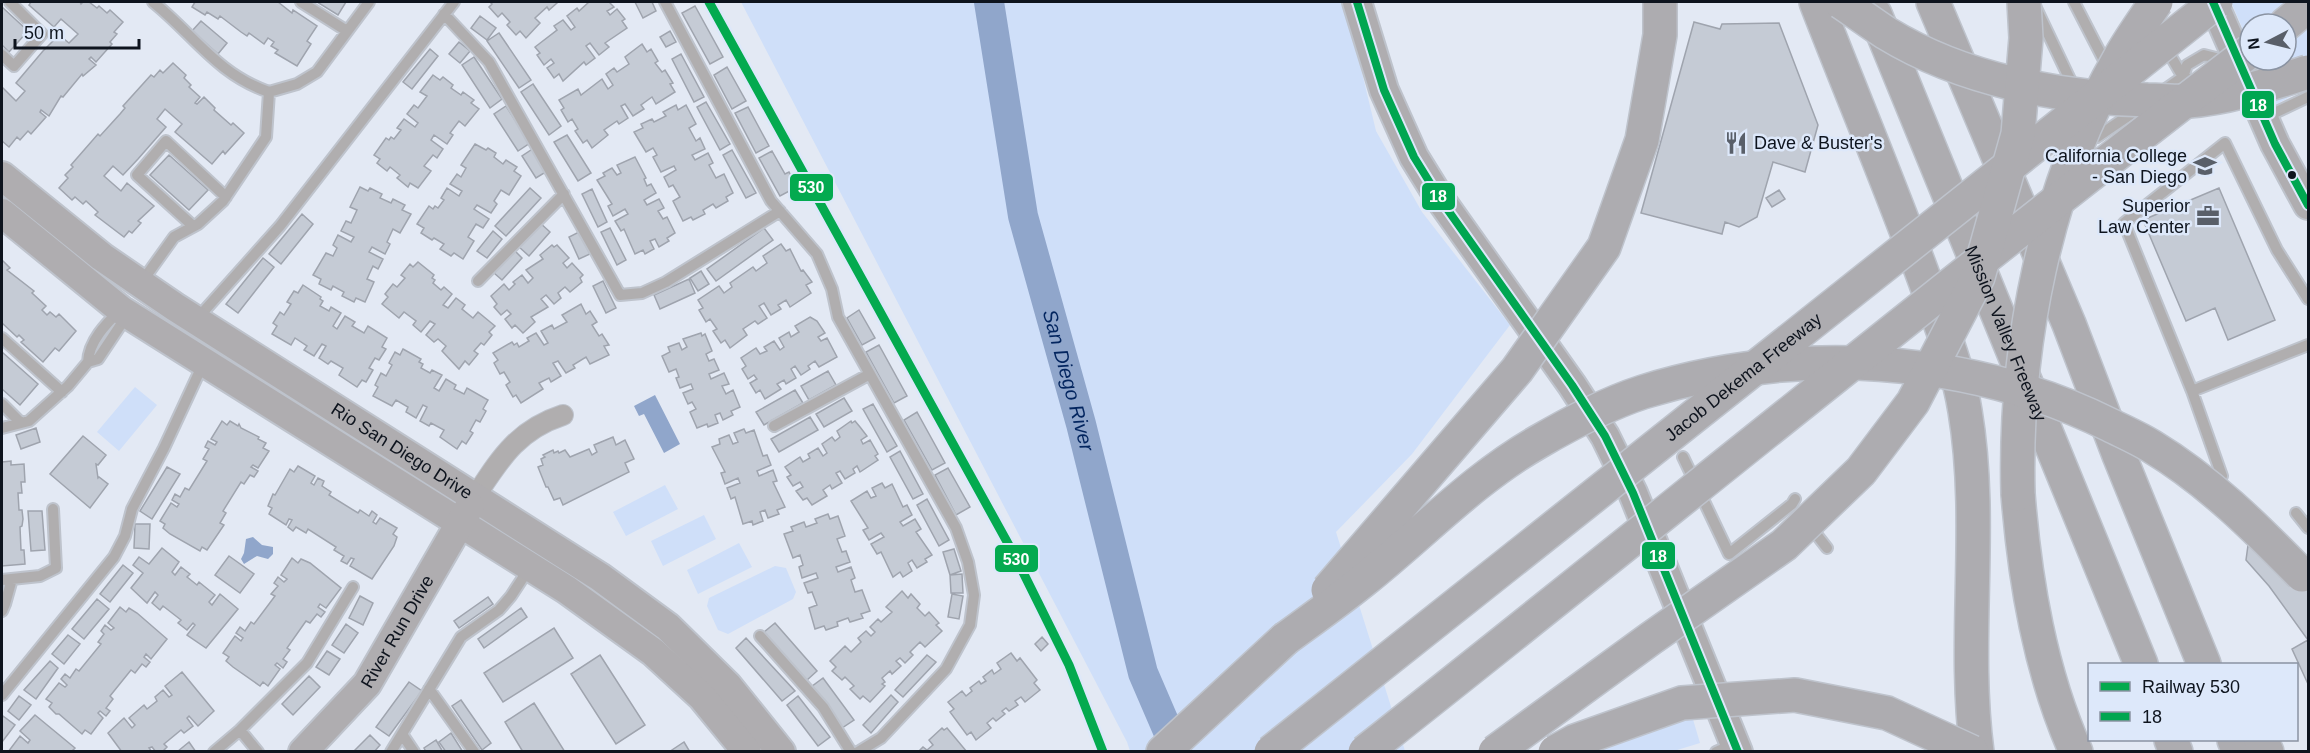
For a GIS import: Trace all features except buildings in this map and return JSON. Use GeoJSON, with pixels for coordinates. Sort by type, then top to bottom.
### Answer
{"type":"FeatureCollection","features":[{"type":"Feature","properties":{"kind":"highway"},"geometry":{"type":"LineString","coordinates":[[1285,639],[1517,370],[1604,247],[1642,140],[1660,35],[1660,2]]}},
{"type":"Feature","properties":{"kind":"highway"},"geometry":{"type":"LineString","coordinates":[[1556,752],[1575,741],[1682,703],[1795,694],[1887,713],[1975,752],[1972,474],[1963,398],[1950,351],[1902,218],[1816,2]]}},
{"type":"Feature","properties":{"kind":"highway"},"geometry":{"type":"LineString","coordinates":[[1841,2],[1887,33],[1936,57],[1993,78],[2050,92],[2119,99],[2189,101],[2254,89],[2308,72]]}},
{"type":"Feature","properties":{"kind":"highway","name":"Mission Valley Freeway"},"geometry":{"type":"LineString","coordinates":[[1869,2],[2141,663]]}},
{"type":"Feature","properties":{"kind":"highway"},"geometry":{"type":"LineString","coordinates":[[1933,2],[2069,324],[2119,455],[2204,663]]}},
{"type":"Feature","properties":{"kind":"highway"},"geometry":{"type":"LineString","coordinates":[[1495,752],[1784,545],[1861,471],[1913,402],[1977,277],[2018,134],[2026,38],[2024,2]]}},
{"type":"Feature","properties":{"kind":"highway"},"geometry":{"type":"LineString","coordinates":[[2076,752],[2060,709],[2036,626],[2022,537],[2017,458],[2022,362],[2043,254],[2064,183],[2086,125],[2119,59],[2156,2]]}},
{"type":"Feature","properties":{"kind":"highway","name":"Jacob Dekema Freeway"},"geometry":{"type":"LineString","coordinates":[[1271,752],[2215,2]]}},
{"type":"Feature","properties":{"kind":"highway"},"geometry":{"type":"LineString","coordinates":[[1365,752],[2138,137],[2233,52]]}},
{"type":"Feature","properties":{"kind":"highway"},"geometry":{"type":"LineString","coordinates":[[2069,324],[2227,663]]}},
{"type":"Feature","properties":{"kind":"highway"},"geometry":{"type":"LineString","coordinates":[[1162,752],[1285,639],[1365,580],[1438,514],[1484,478],[1534,444],[1581,418],[1640,393],[1688,379],[1742,368],[1874,364],[1941,370],[2008,386],[2075,408],[2150,445],[2204,482],[2252,523],[2308,584]]}},
{"type":"Feature","properties":{"kind":"main road"},"geometry":{"type":"LineString","coordinates":[[1357,2],[1384,90],[1414,157],[1440,199],[1572,385],[1605,436],[1633,493],[1729,749]]}},
{"type":"Feature","properties":{"kind":"main road"},"geometry":{"type":"LineString","coordinates":[[2215,2],[2233,52],[2263,118],[2308,206]]}},
{"type":"Feature","properties":{"kind":"main road","name":"Rio San Diego Drive"},"geometry":{"type":"LineString","coordinates":[[2,176],[102,257],[141,284],[600,577],[668,627],[728,686],[781,752]]}},
{"type":"Feature","properties":{"kind":"main road","name":"Rio San Diego Drive"},"geometry":{"type":"LineString","coordinates":[[2,213],[121,310],[567,590],[653,652],[702,697],[747,752]]}},
{"type":"Feature","properties":{"kind":"main road"},"geometry":{"type":"LineString","coordinates":[[121,310],[141,284]]}},
{"type":"Feature","properties":{"kind":"main road","name":"River Run Drive"},"geometry":{"type":"LineString","coordinates":[[303,752],[367,684],[475,497]]}},
{"type":"Feature","properties":{"kind":"street"},"geometry":{"type":"LineString","coordinates":[[475,497],[503,455],[520,436],[547,420],[562,415]]}},
{"type":"Feature","properties":{"kind":"lane"},"geometry":{"type":"LineString","coordinates":[[2,55],[14,66],[42,34],[10,2]]}},
{"type":"Feature","properties":{"kind":"lane"},"geometry":{"type":"LineString","coordinates":[[153,2],[222,68],[249,85],[269,92],[297,84],[317,72],[369,2]]}},
{"type":"Feature","properties":{"kind":"lane"},"geometry":{"type":"LineString","coordinates":[[301,2],[347,32]]}},
{"type":"Feature","properties":{"kind":"lane"},"geometry":{"type":"LineString","coordinates":[[195,320],[280,225],[454,2]]}},
{"type":"Feature","properties":{"kind":"lane"},"geometry":{"type":"LineString","coordinates":[[665,2],[771,201],[817,254],[832,289],[838,317],[956,528],[968,562],[974,595],[970,625],[946,669],[881,738],[858,752]]}},
{"type":"Feature","properties":{"kind":"lane"},"geometry":{"type":"LineString","coordinates":[[2033,2],[2097,137],[2183,77],[2187,65],[2204,55],[2233,52]]}},
{"type":"Feature","properties":{"kind":"lane"},"geometry":{"type":"LineString","coordinates":[[2074,2],[2131,114]]}},
{"type":"Feature","properties":{"kind":"lane"},"geometry":{"type":"LineString","coordinates":[[2140,2],[2183,77],[2196,81],[2233,52]]}},
{"type":"Feature","properties":{"kind":"lane"},"geometry":{"type":"LineString","coordinates":[[444,14],[489,62],[620,295],[642,293],[666,282],[780,210]]}},
{"type":"Feature","properties":{"kind":"lane"},"geometry":{"type":"LineString","coordinates":[[141,284],[174,237],[193,226],[226,197],[266,137],[269,92]]}},
{"type":"Feature","properties":{"kind":"lane"},"geometry":{"type":"LineString","coordinates":[[2263,118],[2308,97]]}},
{"type":"Feature","properties":{"kind":"lane"},"geometry":{"type":"LineString","coordinates":[[193,226],[137,175],[166,141],[226,197]]}},
{"type":"Feature","properties":{"kind":"lane"},"geometry":{"type":"LineString","coordinates":[[2222,476],[2192,392],[2124,223],[2225,143],[2277,250],[2308,299]]}},
{"type":"Feature","properties":{"kind":"lane"},"geometry":{"type":"LineString","coordinates":[[478,281],[564,194]]}},
{"type":"Feature","properties":{"kind":"lane"},"geometry":{"type":"LineString","coordinates":[[2,428],[29,421],[62,392],[88,362],[98,358],[122,323],[121,310]]}},
{"type":"Feature","properties":{"kind":"lane"},"geometry":{"type":"LineString","coordinates":[[2,338],[62,392]]}},
{"type":"Feature","properties":{"kind":"lane"},"geometry":{"type":"LineString","coordinates":[[2192,392],[2308,345]]}},
{"type":"Feature","properties":{"kind":"lane"},"geometry":{"type":"LineString","coordinates":[[2,695],[114,557],[124,536],[132,509],[164,448],[204,362]]}},
{"type":"Feature","properties":{"kind":"lane"},"geometry":{"type":"LineString","coordinates":[[774,426],[870,374]]}},
{"type":"Feature","properties":{"kind":"lane"},"geometry":{"type":"LineString","coordinates":[[2,404],[21,423]]}},
{"type":"Feature","properties":{"kind":"lane"},"geometry":{"type":"LineString","coordinates":[[1683,457],[1729,554],[1794,501],[1827,548]]}},
{"type":"Feature","properties":{"kind":"lane"},"geometry":{"type":"LineString","coordinates":[[2,611],[5,604],[7,580],[40,576],[56,568],[53,509]]}},
{"type":"Feature","properties":{"kind":"lane"},"geometry":{"type":"LineString","coordinates":[[2296,513],[2308,528]]}},
{"type":"Feature","properties":{"kind":"lane"},"geometry":{"type":"LineString","coordinates":[[391,752],[461,637],[499,610],[531,567]]}},
{"type":"Feature","properties":{"kind":"lane"},"geometry":{"type":"LineString","coordinates":[[214,752],[240,730],[307,663],[353,587]]}},
{"type":"Feature","properties":{"kind":"lane"},"geometry":{"type":"LineString","coordinates":[[760,636],[823,707],[851,752]]}},
{"type":"Feature","properties":{"kind":"lane"},"geometry":{"type":"LineString","coordinates":[[429,689],[474,752]]}},
{"type":"Feature","properties":{"kind":"lane"},"geometry":{"type":"LineString","coordinates":[[240,730],[258,752]]}},
{"type":"Feature","properties":{"kind":"lane"},"geometry":{"type":"LineString","coordinates":[[402,734],[414,752]]}},
{"type":"Feature","properties":{"kind":"shaded area"},"geometry":{"type":"Polygon","coordinates":[[[741,2],[1345,2],[1376,131],[1422,212],[1510,325],[1412,454],[1336,532],[1405,751],[1130,751],[741,2]]]}},
{"type":"Feature","properties":{"kind":"shaded area"},"geometry":{"type":"Polygon","coordinates":[[[2231,2],[2308,2],[2308,87],[2275,105],[2261,72],[2298,72],[2298,12],[2238,12],[2238,18],[2231,2]]]}},
{"type":"Feature","properties":{"kind":"shaded area"},"geometry":{"type":"Polygon","coordinates":[[[135,387],[157,405],[119,451],[97,432],[135,387]]]}},
{"type":"Feature","properties":{"kind":"shaded area"},"geometry":{"type":"Polygon","coordinates":[[[655,395],[680,444],[664,453],[644,414],[639,416],[634,406],[655,395]]]}},
{"type":"Feature","properties":{"kind":"shaded area"},"geometry":{"type":"Polygon","coordinates":[[[665,485],[678,509],[626,536],[613,512],[665,485]]]}},
{"type":"Feature","properties":{"kind":"shaded area"},"geometry":{"type":"Polygon","coordinates":[[[704,515],[716,539],[663,566],[651,541],[704,515]]]}},
{"type":"Feature","properties":{"kind":"shaded area"},"geometry":{"type":"Polygon","coordinates":[[[253,537],[262,545],[273,547],[273,554],[268,559],[257,556],[244,564],[241,559],[246,539],[253,537]]]}},
{"type":"Feature","properties":{"kind":"shaded area"},"geometry":{"type":"Polygon","coordinates":[[[739,543],[752,567],[698,594],[687,570],[739,543]]]}},
{"type":"Feature","properties":{"kind":"shaded area"},"geometry":{"type":"Polygon","coordinates":[[[775,566],[786,568],[796,592],[793,599],[728,634],[718,630],[707,606],[709,598],[775,566]]]}},
{"type":"Feature","properties":{"kind":"shaded area"},"geometry":{"type":"Polygon","coordinates":[[[1692,716],[1700,743],[1674,751],[1576,752],[1692,716]]]}},
{"type":"Feature","properties":{"kind":"waterway","name":"San Diego River"},"geometry":{"type":"LineString","coordinates":[[989,2],[1023,216],[1081,424],[1143,673],[1177,752]]}},
{"type":"Feature","properties":{"kind":"rail line","name":"530"},"geometry":{"type":"LineString","coordinates":[[709,2],[1016,558],[1069,665],[1103,752]]}},
{"type":"Feature","properties":{"kind":"transit line","name":"18"},"geometry":{"type":"LineString","coordinates":[[1357,2],[1384,90],[1414,157],[1440,199],[1572,385],[1605,436],[1633,493],[1738,752]]}},
{"type":"Feature","properties":{"kind":"transit line","name":"18"},"geometry":{"type":"LineString","coordinates":[[2213,2],[2275,144],[2308,205]]}},
{"type":"Feature","properties":{"kind":"place","name":"Dave & Buster's"},"geometry":{"type":"Point","coordinates":[1736,143]}},
{"type":"Feature","properties":{"kind":"place","name":"California College - San Diego"},"geometry":{"type":"Point","coordinates":[2205,166]}},
{"type":"Feature","properties":{"kind":"place","name":"Superior Law Center"},"geometry":{"type":"Point","coordinates":[2208,216]}}]}
